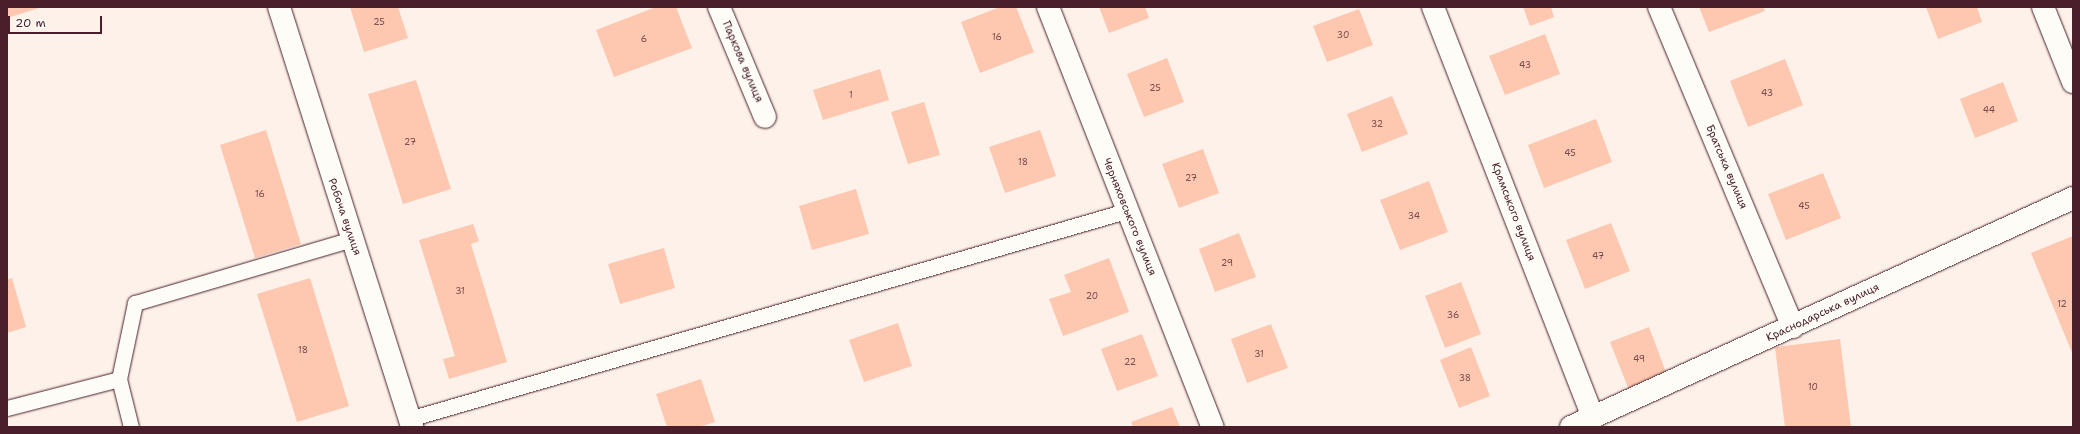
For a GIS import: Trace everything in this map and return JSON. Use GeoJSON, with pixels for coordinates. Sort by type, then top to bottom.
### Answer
{"type":"FeatureCollection","features":[{"type":"Feature","properties":{"kind":"street","name":"Робоча вулиця"},"geometry":{"type":"LineString","coordinates":[[279,7],[339,206],[353,239],[410,423]]}},
{"type":"Feature","properties":{"kind":"street","name":"Паркова вулиця"},"geometry":{"type":"LineString","coordinates":[[719,7],[765,117]]}},
{"type":"Feature","properties":{"kind":"street","name":"Черняховського вулиця"},"geometry":{"type":"LineString","coordinates":[[1048,7],[1126,211],[1213,427]]}},
{"type":"Feature","properties":{"kind":"street","name":"Крамського вулиця"},"geometry":{"type":"LineString","coordinates":[[1433,7],[1593,418]]}},
{"type":"Feature","properties":{"kind":"street","name":"Братська вулиця"},"geometry":{"type":"LineString","coordinates":[[1659,7],[1793,327]]}},
{"type":"Feature","properties":{"kind":"street"},"geometry":{"type":"LineString","coordinates":[[2043,7],[2073,82]]}},
{"type":"Feature","properties":{"kind":"street","name":"Краснодарська вулиця"},"geometry":{"type":"LineString","coordinates":[[1571,427],[2073,198]]}},
{"type":"Feature","properties":{"kind":"lane"},"geometry":{"type":"LineString","coordinates":[[410,423],[1126,211]]}},
{"type":"Feature","properties":{"kind":"lane"},"geometry":{"type":"LineString","coordinates":[[131,427],[119,379],[135,304],[353,239]]}},
{"type":"Feature","properties":{"kind":"lane"},"geometry":{"type":"LineString","coordinates":[[7,408],[119,379]]}},
{"type":"Feature","properties":{"kind":"building"},"geometry":{"type":"Polygon","coordinates":[[[7,7],[42,7],[7,18],[7,7]]]}},
{"type":"Feature","properties":{"kind":"building"},"geometry":{"type":"Polygon","coordinates":[[[350,7],[398,7],[408,38],[364,52],[350,7]]]}},
{"type":"Feature","properties":{"kind":"building"},"geometry":{"type":"Polygon","coordinates":[[[656,7],[676,7],[692,48],[614,77],[596,30],[656,7]]]}},
{"type":"Feature","properties":{"kind":"building"},"geometry":{"type":"Polygon","coordinates":[[[1000,7],[1016,7],[1034,52],[980,73],[961,22],[1000,7]]]}},
{"type":"Feature","properties":{"kind":"building"},"geometry":{"type":"Polygon","coordinates":[[[1099,7],[1145,7],[1149,18],[1109,33],[1099,7]]]}},
{"type":"Feature","properties":{"kind":"building"},"geometry":{"type":"Polygon","coordinates":[[[1523,7],[1551,7],[1554,17],[1530,26],[1523,7]]]}},
{"type":"Feature","properties":{"kind":"building"},"geometry":{"type":"Polygon","coordinates":[[[1699,7],[1763,7],[1765,11],[1709,32],[1699,7]]]}},
{"type":"Feature","properties":{"kind":"building"},"geometry":{"type":"Polygon","coordinates":[[[1926,7],[1977,7],[1982,22],[1938,39],[1926,7]]]}},
{"type":"Feature","properties":{"kind":"building"},"geometry":{"type":"Polygon","coordinates":[[[1359,9],[1373,45],[1327,62],[1313,26],[1359,9]]]}},
{"type":"Feature","properties":{"kind":"building"},"geometry":{"type":"Polygon","coordinates":[[[1545,34],[1560,74],[1505,95],[1489,56],[1545,34]]]}},
{"type":"Feature","properties":{"kind":"building"},"geometry":{"type":"Polygon","coordinates":[[[1167,58],[1184,102],[1144,117],[1127,74],[1167,58]]]}},
{"type":"Feature","properties":{"kind":"building"},"geometry":{"type":"Polygon","coordinates":[[[1785,59],[1803,105],[1748,127],[1730,81],[1785,59]]]}},
{"type":"Feature","properties":{"kind":"building"},"geometry":{"type":"Polygon","coordinates":[[[880,69],[889,100],[823,120],[813,90],[880,69]]]}},
{"type":"Feature","properties":{"kind":"building"},"geometry":{"type":"Polygon","coordinates":[[[416,80],[451,189],[403,204],[368,94],[416,80]]]}},
{"type":"Feature","properties":{"kind":"building"},"geometry":{"type":"Polygon","coordinates":[[[2003,82],[2018,121],[1975,138],[1960,99],[2003,82]]]}},
{"type":"Feature","properties":{"kind":"building"},"geometry":{"type":"Polygon","coordinates":[[[1392,96],[1408,134],[1362,152],[1347,114],[1392,96]]]}},
{"type":"Feature","properties":{"kind":"building"},"geometry":{"type":"Polygon","coordinates":[[[924,102],[940,155],[908,164],[891,112],[924,102]]]}},
{"type":"Feature","properties":{"kind":"building"},"geometry":{"type":"Polygon","coordinates":[[[1596,119],[1612,162],[1544,188],[1528,145],[1596,119]]]}},
{"type":"Feature","properties":{"kind":"building"},"geometry":{"type":"Polygon","coordinates":[[[266,130],[301,244],[255,258],[220,145],[266,130]]]}},
{"type":"Feature","properties":{"kind":"building"},"geometry":{"type":"Polygon","coordinates":[[[1040,130],[1056,176],[1005,193],[989,147],[1040,130]]]}},
{"type":"Feature","properties":{"kind":"building"},"geometry":{"type":"Polygon","coordinates":[[[1203,149],[1219,193],[1179,208],[1162,164],[1203,149]]]}},
{"type":"Feature","properties":{"kind":"building"},"geometry":{"type":"Polygon","coordinates":[[[1823,173],[1841,218],[1786,240],[1768,194],[1823,173]]]}},
{"type":"Feature","properties":{"kind":"building"},"geometry":{"type":"Polygon","coordinates":[[[1429,181],[1448,232],[1400,250],[1380,200],[1429,181]]]}},
{"type":"Feature","properties":{"kind":"building"},"geometry":{"type":"Polygon","coordinates":[[[856,189],[869,234],[812,250],[799,206],[856,189]]]}},
{"type":"Feature","properties":{"kind":"building"},"geometry":{"type":"Polygon","coordinates":[[[1611,223],[1630,271],[1585,289],[1566,240],[1611,223]]]}},
{"type":"Feature","properties":{"kind":"building"},"geometry":{"type":"Polygon","coordinates":[[[473,224],[479,241],[471,244],[507,362],[449,379],[443,359],[455,356],[419,240],[473,224]]]}},
{"type":"Feature","properties":{"kind":"building"},"geometry":{"type":"Polygon","coordinates":[[[1239,233],[1256,277],[1215,292],[1199,249],[1239,233]]]}},
{"type":"Feature","properties":{"kind":"building"},"geometry":{"type":"Polygon","coordinates":[[[2073,236],[2073,355],[2031,253],[2073,236]]]}},
{"type":"Feature","properties":{"kind":"building"},"geometry":{"type":"Polygon","coordinates":[[[664,248],[675,288],[620,304],[608,264],[664,248]]]}},
{"type":"Feature","properties":{"kind":"building"},"geometry":{"type":"Polygon","coordinates":[[[1109,258],[1129,312],[1063,336],[1049,299],[1071,292],[1064,275],[1109,258]]]}},
{"type":"Feature","properties":{"kind":"building"},"geometry":{"type":"Polygon","coordinates":[[[12,278],[26,327],[7,333],[7,280],[12,278]]]}},
{"type":"Feature","properties":{"kind":"building"},"geometry":{"type":"Polygon","coordinates":[[[310,278],[349,406],[297,422],[257,294],[310,278]]]}},
{"type":"Feature","properties":{"kind":"building"},"geometry":{"type":"Polygon","coordinates":[[[1461,282],[1481,334],[1445,348],[1425,296],[1461,282]]]}},
{"type":"Feature","properties":{"kind":"building"},"geometry":{"type":"Polygon","coordinates":[[[898,323],[912,366],[864,382],[849,340],[898,323]]]}},
{"type":"Feature","properties":{"kind":"building"},"geometry":{"type":"Polygon","coordinates":[[[1271,324],[1288,368],[1247,383],[1231,339],[1271,324]]]}},
{"type":"Feature","properties":{"kind":"building"},"geometry":{"type":"Polygon","coordinates":[[[1649,327],[1667,375],[1629,390],[1610,342],[1649,327]]]}},
{"type":"Feature","properties":{"kind":"building"},"geometry":{"type":"Polygon","coordinates":[[[1142,334],[1158,376],[1117,391],[1101,349],[1142,334]]]}},
{"type":"Feature","properties":{"kind":"building"},"geometry":{"type":"Polygon","coordinates":[[[1840,339],[1851,427],[1785,427],[1775,347],[1840,339]]]}},
{"type":"Feature","properties":{"kind":"building"},"geometry":{"type":"Polygon","coordinates":[[[1471,347],[1490,396],[1459,408],[1440,360],[1471,347]]]}},
{"type":"Feature","properties":{"kind":"building"},"geometry":{"type":"Polygon","coordinates":[[[701,379],[715,422],[699,427],[667,427],[656,394],[701,379]]]}},
{"type":"Feature","properties":{"kind":"building"},"geometry":{"type":"Polygon","coordinates":[[[1172,407],[1180,427],[1133,427],[1131,422],[1172,407]]]}}]}
